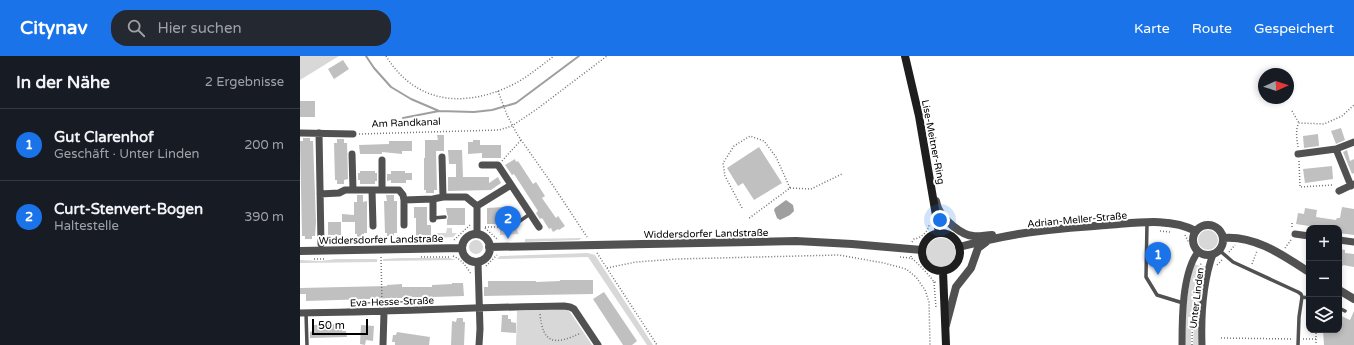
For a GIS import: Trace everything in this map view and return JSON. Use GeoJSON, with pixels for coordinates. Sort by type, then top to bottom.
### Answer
{"type":"FeatureCollection","features":[{"type":"Feature","properties":{"kind":"main road","name":"Lise-Meitner-Ring"},"geometry":{"type":"LineString","coordinates":[[904,56],[919,116],[939,233]]}},
{"type":"Feature","properties":{"kind":"main road"},"geometry":{"type":"LineString","coordinates":[[939,233],[950,235],[954,238],[959,247],[960,254],[955,265],[943,271],[936,271],[930,268],[923,257],[922,250],[924,244],[933,235],[939,233]]}},
{"type":"Feature","properties":{"kind":"main road"},"geometry":{"type":"LineString","coordinates":[[943,271],[946,345]]}},
{"type":"Feature","properties":{"kind":"street"},"geometry":{"type":"LineString","coordinates":[[300,133],[353,134]]}},
{"type":"Feature","properties":{"kind":"street"},"geometry":{"type":"LineString","coordinates":[[319,133],[321,244]]}},
{"type":"Feature","properties":{"kind":"street"},"geometry":{"type":"LineString","coordinates":[[1298,154],[1336,149],[1354,142]]}},
{"type":"Feature","properties":{"kind":"street"},"geometry":{"type":"LineString","coordinates":[[1336,149],[1353,185],[1339,191]]}},
{"type":"Feature","properties":{"kind":"street"},"geometry":{"type":"LineString","coordinates":[[352,154],[353,190]]}},
{"type":"Feature","properties":{"kind":"street"},"geometry":{"type":"LineString","coordinates":[[442,157],[442,197]]}},
{"type":"Feature","properties":{"kind":"street"},"geometry":{"type":"LineString","coordinates":[[382,160],[382,190]]}},
{"type":"Feature","properties":{"kind":"street"},"geometry":{"type":"LineString","coordinates":[[482,165],[498,165],[539,227]]}},
{"type":"Feature","properties":{"kind":"street"},"geometry":{"type":"LineString","coordinates":[[476,206],[511,185]]}},
{"type":"Feature","properties":{"kind":"street"},"geometry":{"type":"LineString","coordinates":[[320,194],[340,193],[345,190],[399,190],[404,200],[404,225]]}},
{"type":"Feature","properties":{"kind":"street"},"geometry":{"type":"LineString","coordinates":[[372,190],[373,226]]}},
{"type":"Feature","properties":{"kind":"street"},"geometry":{"type":"LineString","coordinates":[[933,192],[938,210],[950,224],[965,234],[973,236],[991,235],[997,238]]}},
{"type":"Feature","properties":{"kind":"street"},"geometry":{"type":"LineString","coordinates":[[404,200],[433,200],[442,197],[466,197],[476,206],[477,234]]}},
{"type":"Feature","properties":{"kind":"street"},"geometry":{"type":"LineString","coordinates":[[433,200],[433,218]]}},
{"type":"Feature","properties":{"kind":"street","name":"Adrian-Meller-Straße"},"geometry":{"type":"LineString","coordinates":[[959,247],[1040,230],[1147,226],[1165,222],[1179,224],[1196,231]]}},
{"type":"Feature","properties":{"kind":"street"},"geometry":{"type":"LineString","coordinates":[[1212,225],[1219,230],[1223,238],[1223,243],[1216,252],[1207,255],[1198,252],[1194,246],[1194,234],[1204,226],[1212,225]]}},
{"type":"Feature","properties":{"kind":"street"},"geometry":{"type":"LineString","coordinates":[[477,234],[481,235],[487,240],[490,247],[488,255],[478,262],[469,260],[463,253],[462,248],[468,236],[477,234]]}},
{"type":"Feature","properties":{"kind":"street"},"geometry":{"type":"LineString","coordinates":[[1296,234],[1306,236]]}},
{"type":"Feature","properties":{"kind":"street"},"geometry":{"type":"LineString","coordinates":[[946,326],[956,287],[970,268],[978,248],[982,244],[997,238]]}},
{"type":"Feature","properties":{"kind":"street"},"geometry":{"type":"LineString","coordinates":[[1223,238],[1240,238],[1260,244],[1306,270]]}},
{"type":"Feature","properties":{"kind":"street"},"geometry":{"type":"LineString","coordinates":[[1342,240],[1354,242]]}},
{"type":"Feature","properties":{"kind":"street","name":"Widdersdorfer Landstraße"},"geometry":{"type":"LineString","coordinates":[[490,247],[796,241],[922,250]]}},
{"type":"Feature","properties":{"kind":"street","name":"Widdersdorfer Landstraße"},"geometry":{"type":"LineString","coordinates":[[300,251],[462,248]]}},
{"type":"Feature","properties":{"kind":"street","name":"Unter Linden"},"geometry":{"type":"LineString","coordinates":[[1182,345],[1184,303],[1190,265],[1198,252]]}},
{"type":"Feature","properties":{"kind":"street","name":"Unter Linden"},"geometry":{"type":"LineString","coordinates":[[1202,345],[1203,311],[1209,265],[1216,252]]}},
{"type":"Feature","properties":{"kind":"street"},"geometry":{"type":"LineString","coordinates":[[478,262],[479,345]]}},
{"type":"Feature","properties":{"kind":"street"},"geometry":{"type":"LineString","coordinates":[[1342,292],[1354,299]]}},
{"type":"Feature","properties":{"kind":"street","name":"Eva-Hesse-Straße"},"geometry":{"type":"LineString","coordinates":[[303,313],[383,312],[479,307],[570,307],[574,309],[598,345]]}},
{"type":"Feature","properties":{"kind":"street"},"geometry":{"type":"LineString","coordinates":[[383,312],[383,345]]}},
{"type":"Feature","properties":{"kind":"lane"},"geometry":{"type":"LineString","coordinates":[[517,223],[530,214]]}},
{"type":"Feature","properties":{"kind":"lane"},"geometry":{"type":"LineString","coordinates":[[433,218],[445,218]]}},
{"type":"Feature","properties":{"kind":"lane"},"geometry":{"type":"LineString","coordinates":[[1147,226],[1146,276],[1157,295],[1184,303]]}},
{"type":"Feature","properties":{"kind":"lane"},"geometry":{"type":"LineString","coordinates":[[1216,252],[1301,294],[1298,345]]}},
{"type":"Feature","properties":{"kind":"lane"},"geometry":{"type":"LineString","coordinates":[[1302,297],[1306,298]]}},
{"type":"Feature","properties":{"kind":"lane","name":"Eva-Hesse-Straße"},"geometry":{"type":"LineString","coordinates":[[303,313],[307,345]]}},
{"type":"Feature","properties":{"kind":"path"},"geometry":{"type":"LineString","coordinates":[[386,56],[407,80],[428,93],[456,99],[472,99],[498,91],[529,75],[554,56]]}},
{"type":"Feature","properties":{"kind":"path"},"geometry":{"type":"LineString","coordinates":[[512,126],[607,56]]}},
{"type":"Feature","properties":{"kind":"path"},"geometry":{"type":"LineString","coordinates":[[498,91],[512,126],[592,244],[657,345]]}},
{"type":"Feature","properties":{"kind":"path"},"geometry":{"type":"LineString","coordinates":[[1299,123],[1324,124],[1342,116],[1354,105]]}},
{"type":"Feature","properties":{"kind":"path"},"geometry":{"type":"LineString","coordinates":[[1292,111],[1299,123]]}},
{"type":"Feature","properties":{"kind":"path"},"geometry":{"type":"LineString","coordinates":[[1297,130],[1299,123]]}},
{"type":"Feature","properties":{"kind":"path","name":"Am Randkanal"},"geometry":{"type":"LineString","coordinates":[[353,134],[499,130],[512,126]]}},
{"type":"Feature","properties":{"kind":"path"},"geometry":{"type":"LineString","coordinates":[[742,208],[725,176],[723,163],[734,146],[750,136],[764,141],[776,157],[790,188]]}},
{"type":"Feature","properties":{"kind":"path"},"geometry":{"type":"LineString","coordinates":[[498,165],[521,140]]}},
{"type":"Feature","properties":{"kind":"path"},"geometry":{"type":"LineString","coordinates":[[748,219],[790,188],[811,189],[842,174]]}},
{"type":"Feature","properties":{"kind":"path"},"geometry":{"type":"LineString","coordinates":[[1300,187],[1332,185],[1339,191]]}},
{"type":"Feature","properties":{"kind":"path"},"geometry":{"type":"LineString","coordinates":[[484,227],[516,227],[517,223]]}},
{"type":"Feature","properties":{"kind":"path"},"geometry":{"type":"LineString","coordinates":[[929,225],[927,230],[912,241],[911,258],[915,260],[924,272],[930,275],[934,282],[936,309]]}},
{"type":"Feature","properties":{"kind":"path"},"geometry":{"type":"LineString","coordinates":[[1147,226],[1173,232]]}},
{"type":"Feature","properties":{"kind":"path"},"geometry":{"type":"LineString","coordinates":[[1183,233],[1188,241],[1193,240]]}},
{"type":"Feature","properties":{"kind":"path"},"geometry":{"type":"LineString","coordinates":[[1192,260],[1216,266],[1235,245],[1239,244]]}},
{"type":"Feature","properties":{"kind":"path"},"geometry":{"type":"LineString","coordinates":[[1250,270],[1257,251]]}},
{"type":"Feature","properties":{"kind":"path"},"geometry":{"type":"LineString","coordinates":[[420,257],[453,256],[458,258],[467,267],[471,274],[483,274],[485,267],[493,258],[500,254]]}},
{"type":"Feature","properties":{"kind":"path"},"geometry":{"type":"LineString","coordinates":[[607,268],[636,262],[677,259],[839,255],[884,263],[906,270],[916,277],[925,290],[929,302],[930,345]]}},
{"type":"Feature","properties":{"kind":"path"},"geometry":{"type":"LineString","coordinates":[[381,257],[383,312]]}},
{"type":"Feature","properties":{"kind":"path"},"geometry":{"type":"LineString","coordinates":[[934,282],[944,282]]}},
{"type":"Feature","properties":{"kind":"path"},"geometry":{"type":"LineString","coordinates":[[540,306],[543,332],[546,338],[553,343]]}},
{"type":"Feature","properties":{"kind":"path"},"geometry":{"type":"LineString","coordinates":[[566,342],[588,329]]}},
{"type":"Feature","properties":{"kind":"path"},"geometry":{"type":"LineString","coordinates":[[1316,333],[1316,345]]}},
{"type":"Feature","properties":{"kind":"path"},"geometry":{"type":"LineString","coordinates":[[1221,338],[1316,339]]}},
{"type":"Feature","properties":{"kind":"shaded area"},"geometry":{"type":"Polygon","coordinates":[[[300,56],[339,56],[300,80],[300,56]]]}},
{"type":"Feature","properties":{"kind":"shaded area"},"geometry":{"type":"Polygon","coordinates":[[[786,200],[793,205],[794,211],[790,215],[780,220],[777,218],[774,210],[786,200]]]}},
{"type":"Feature","properties":{"kind":"shaded area"},"geometry":{"type":"Polygon","coordinates":[[[447,228],[452,228],[452,233],[457,233],[453,237],[437,238],[437,233],[446,233],[447,228]]]}},
{"type":"Feature","properties":{"kind":"shaded area"},"geometry":{"type":"Polygon","coordinates":[[[500,228],[516,228],[519,234],[500,235],[500,228]]]}},
{"type":"Feature","properties":{"kind":"shaded area"},"geometry":{"type":"Polygon","coordinates":[[[1208,230],[1215,233],[1218,240],[1215,247],[1208,250],[1201,247],[1198,240],[1201,233],[1208,230]]]}},
{"type":"Feature","properties":{"kind":"shaded area"},"geometry":{"type":"Polygon","coordinates":[[[582,238],[579,240],[525,242],[525,239],[582,238]]]}},
{"type":"Feature","properties":{"kind":"shaded area"},"geometry":{"type":"Polygon","coordinates":[[[941,238],[952,242],[956,253],[952,264],[941,268],[930,264],[926,253],[930,242],[941,238]]]}},
{"type":"Feature","properties":{"kind":"shaded area"},"geometry":{"type":"Polygon","coordinates":[[[473,240],[479,240],[483,244],[483,250],[479,254],[473,254],[469,250],[469,244],[473,240]]]}},
{"type":"Feature","properties":{"kind":"shaded area"},"geometry":{"type":"Polygon","coordinates":[[[588,253],[595,255],[653,345],[647,345],[588,257],[497,259],[500,256],[588,253]]]}},
{"type":"Feature","properties":{"kind":"shaded area"},"geometry":{"type":"Polygon","coordinates":[[[449,258],[456,260],[383,261],[383,259],[449,258]]]}},
{"type":"Feature","properties":{"kind":"shaded area"},"geometry":{"type":"Polygon","coordinates":[[[336,259],[377,259],[377,262],[300,263],[300,260],[321,261],[336,259]]]}},
{"type":"Feature","properties":{"kind":"shaded area"},"geometry":{"type":"Polygon","coordinates":[[[1194,264],[1200,266],[1192,317],[1188,317],[1188,327],[1191,328],[1191,345],[1185,345],[1186,304],[1194,264]]]}},
{"type":"Feature","properties":{"kind":"shaded area"},"geometry":{"type":"Polygon","coordinates":[[[1202,266],[1207,267],[1199,345],[1193,345],[1198,286],[1202,266]]]}},
{"type":"Feature","properties":{"kind":"shaded area"},"geometry":{"type":"Polygon","coordinates":[[[565,309],[570,312],[592,345],[516,345],[517,311],[565,309]]]}},
{"type":"Feature","properties":{"kind":"building"},"geometry":{"type":"Polygon","coordinates":[[[343,60],[349,69],[334,79],[328,69],[343,60]]]}},
{"type":"Feature","properties":{"kind":"building"},"geometry":{"type":"Polygon","coordinates":[[[300,101],[315,101],[315,117],[300,117],[300,101]]]}},
{"type":"Feature","properties":{"kind":"building"},"geometry":{"type":"Polygon","coordinates":[[[1341,128],[1345,140],[1336,144],[1331,131],[1341,128]]]}},
{"type":"Feature","properties":{"kind":"building"},"geometry":{"type":"Polygon","coordinates":[[[1318,134],[1319,146],[1304,148],[1303,136],[1318,134]]]}},
{"type":"Feature","properties":{"kind":"building"},"geometry":{"type":"Polygon","coordinates":[[[437,135],[444,135],[444,151],[436,151],[437,190],[434,190],[434,193],[426,193],[426,190],[424,190],[425,140],[438,140],[437,135]]]}},
{"type":"Feature","properties":{"kind":"building"},"geometry":{"type":"Polygon","coordinates":[[[303,138],[310,138],[310,141],[313,141],[316,222],[315,236],[312,236],[312,239],[305,239],[305,236],[302,236],[300,141],[303,141],[303,138]]]}},
{"type":"Feature","properties":{"kind":"building"},"geometry":{"type":"Polygon","coordinates":[[[337,139],[344,139],[344,143],[347,143],[348,179],[344,180],[344,184],[337,184],[337,180],[335,180],[334,143],[337,143],[337,139]]]}},
{"type":"Feature","properties":{"kind":"building"},"geometry":{"type":"Polygon","coordinates":[[[473,140],[480,140],[480,145],[501,145],[501,158],[482,158],[482,153],[468,154],[468,142],[473,142],[473,140]]]}},
{"type":"Feature","properties":{"kind":"building"},"geometry":{"type":"Polygon","coordinates":[[[389,141],[412,141],[412,151],[402,151],[402,154],[382,152],[382,154],[360,154],[359,145],[389,144],[389,141]]]}},
{"type":"Feature","properties":{"kind":"building"},"geometry":{"type":"Polygon","coordinates":[[[759,147],[782,183],[754,200],[743,183],[738,186],[727,168],[759,147]]]}},
{"type":"Feature","properties":{"kind":"building"},"geometry":{"type":"Polygon","coordinates":[[[448,150],[462,150],[463,177],[489,177],[489,183],[498,177],[501,183],[491,190],[448,191],[448,177],[456,177],[456,164],[449,164],[448,150]]]}},
{"type":"Feature","properties":{"kind":"building"},"geometry":{"type":"Polygon","coordinates":[[[1347,150],[1350,161],[1354,159],[1354,173],[1352,174],[1343,152],[1347,150]]]}},
{"type":"Feature","properties":{"kind":"building"},"geometry":{"type":"Polygon","coordinates":[[[515,159],[516,162],[518,161],[533,184],[536,182],[545,196],[542,198],[556,218],[558,216],[565,226],[553,232],[551,228],[549,229],[542,218],[540,219],[536,213],[538,211],[514,174],[512,175],[505,165],[515,159]]]}},
{"type":"Feature","properties":{"kind":"building"},"geometry":{"type":"Polygon","coordinates":[[[1332,166],[1333,179],[1305,183],[1303,169],[1332,166]]]}},
{"type":"Feature","properties":{"kind":"building"},"geometry":{"type":"Polygon","coordinates":[[[360,171],[375,171],[375,173],[377,173],[377,181],[375,181],[375,184],[360,184],[360,180],[358,180],[358,173],[360,173],[360,171]]]}},
{"type":"Feature","properties":{"kind":"building"},"geometry":{"type":"Polygon","coordinates":[[[391,171],[405,171],[405,173],[412,173],[412,180],[406,180],[406,183],[391,183],[391,180],[387,181],[387,174],[391,174],[391,171]]]}},
{"type":"Feature","properties":{"kind":"building"},"geometry":{"type":"Polygon","coordinates":[[[357,195],[363,195],[363,202],[367,201],[367,233],[364,233],[364,237],[357,237],[357,234],[355,234],[355,222],[342,222],[342,214],[354,215],[354,202],[357,202],[357,195]]]}},
{"type":"Feature","properties":{"kind":"building"},"geometry":{"type":"Polygon","coordinates":[[[386,195],[394,195],[394,201],[397,201],[397,233],[394,233],[394,236],[387,236],[387,233],[385,233],[384,201],[387,201],[386,195]]]}},
{"type":"Feature","properties":{"kind":"building"},"geometry":{"type":"Polygon","coordinates":[[[414,207],[427,207],[427,225],[431,225],[431,236],[416,236],[416,218],[414,218],[414,207]]]}},
{"type":"Feature","properties":{"kind":"building"},"geometry":{"type":"Polygon","coordinates":[[[505,207],[505,224],[487,224],[487,208],[505,207]]]}},
{"type":"Feature","properties":{"kind":"building"},"geometry":{"type":"Polygon","coordinates":[[[1342,207],[1354,209],[1354,235],[1342,233],[1342,225],[1306,226],[1296,224],[1298,213],[1304,214],[1305,208],[1317,210],[1316,217],[1336,220],[1337,218],[1340,218],[1342,207]]]}},
{"type":"Feature","properties":{"kind":"building"},"geometry":{"type":"Polygon","coordinates":[[[446,208],[465,208],[465,225],[447,225],[448,217],[446,208]]]}},
{"type":"Feature","properties":{"kind":"building"},"geometry":{"type":"Polygon","coordinates":[[[328,222],[341,222],[341,235],[328,235],[328,222]]]}},
{"type":"Feature","properties":{"kind":"building"},"geometry":{"type":"Polygon","coordinates":[[[1342,250],[1345,250],[1345,253],[1354,254],[1354,267],[1343,266],[1342,250]]]}},
{"type":"Feature","properties":{"kind":"building"},"geometry":{"type":"Polygon","coordinates":[[[593,280],[593,294],[484,296],[484,287],[488,287],[488,281],[536,282],[593,280]]]}},
{"type":"Feature","properties":{"kind":"building"},"geometry":{"type":"Polygon","coordinates":[[[463,283],[464,296],[306,301],[306,294],[300,294],[300,288],[387,286],[402,284],[402,287],[432,287],[432,285],[463,283]]]}},
{"type":"Feature","properties":{"kind":"building"},"geometry":{"type":"Polygon","coordinates":[[[604,292],[637,341],[632,345],[623,345],[593,299],[604,292]]]}},
{"type":"Feature","properties":{"kind":"building"},"geometry":{"type":"Polygon","coordinates":[[[1354,311],[1354,345],[1324,345],[1323,333],[1342,333],[1342,316],[1350,320],[1354,311]]]}},
{"type":"Feature","properties":{"kind":"building"},"geometry":{"type":"Polygon","coordinates":[[[502,315],[508,315],[508,319],[511,319],[511,322],[516,323],[516,333],[501,332],[502,315]]]}},
{"type":"Feature","properties":{"kind":"building"},"geometry":{"type":"Polygon","coordinates":[[[457,318],[463,318],[463,322],[465,322],[464,345],[451,345],[452,321],[456,322],[457,318]]]}},
{"type":"Feature","properties":{"kind":"building"},"geometry":{"type":"Polygon","coordinates":[[[342,324],[342,331],[346,331],[347,337],[310,338],[310,332],[313,331],[312,325],[342,324]]]}},
{"type":"Feature","properties":{"kind":"building"},"geometry":{"type":"Polygon","coordinates":[[[361,325],[374,326],[373,341],[366,340],[365,345],[360,344],[361,325]]]}},
{"type":"Feature","properties":{"kind":"building"},"geometry":{"type":"Polygon","coordinates":[[[397,332],[430,337],[429,345],[395,345],[395,342],[392,342],[393,335],[396,335],[397,332]]]}},
{"type":"Feature","properties":{"kind":"waterway"},"geometry":{"type":"LineString","coordinates":[[366,56],[374,68],[391,87],[411,99],[439,111],[474,112],[492,110],[516,103],[579,56]]}},
{"type":"Feature","properties":{"kind":"waterway"},"geometry":{"type":"LineString","coordinates":[[403,118],[439,111]]}},
{"type":"Feature","properties":{"kind":"place","name":"Curt-Stenvert-Bogen"},"geometry":{"type":"Point","coordinates":[508,239]}},
{"type":"Feature","properties":{"kind":"place","name":"Gut Clarenhof"},"geometry":{"type":"Point","coordinates":[1158,275]}}]}
